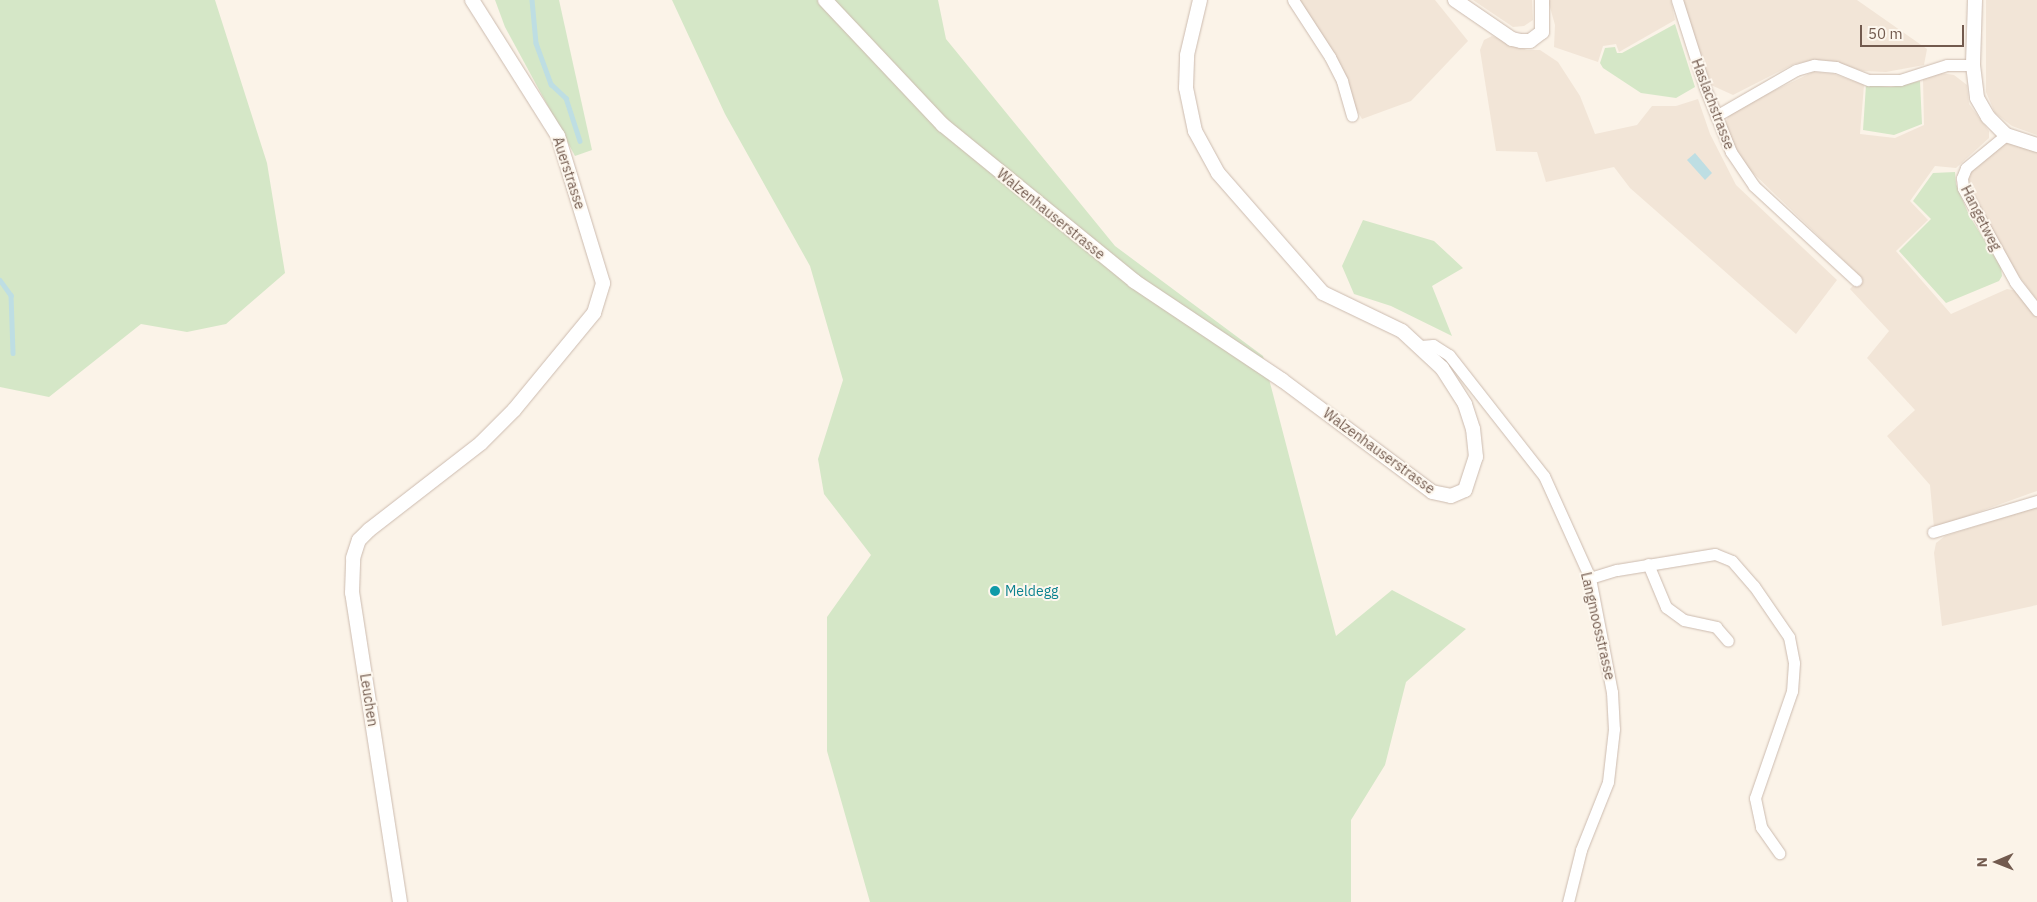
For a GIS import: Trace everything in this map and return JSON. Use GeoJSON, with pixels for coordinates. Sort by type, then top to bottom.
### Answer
{"type":"FeatureCollection","features":[{"type":"Feature","properties":{"kind":"street","name":"Auerstrasse"},"geometry":{"type":"LineString","coordinates":[[392,513],[481,443],[514,410],[594,313],[600,300],[601,273],[558,136],[472,0]]}},
{"type":"Feature","properties":{"kind":"street","name":"Walzenhauserstrasse"},"geometry":{"type":"LineString","coordinates":[[825,0],[943,125],[1134,281],[1282,380],[1432,492],[1450,496],[1464,490],[1472,473],[1476,457],[1473,429],[1465,404],[1442,368],[1421,346],[1402,331],[1323,293],[1218,173],[1195,131],[1186,88],[1187,55],[1200,0]]}},
{"type":"Feature","properties":{"kind":"street"},"geometry":{"type":"LineString","coordinates":[[1293,0],[1330,57],[1342,81],[1352,116]]}},
{"type":"Feature","properties":{"kind":"street"},"geometry":{"type":"LineString","coordinates":[[1455,0],[1512,39],[1530,41],[1542,32],[1542,0]]}},
{"type":"Feature","properties":{"kind":"street","name":"Haslachstrasse"},"geometry":{"type":"LineString","coordinates":[[1677,0],[1730,152],[1754,186],[1856,280]]}},
{"type":"Feature","properties":{"kind":"street"},"geometry":{"type":"LineString","coordinates":[[1975,0],[1973,65],[1977,98],[1988,118],[2006,135],[2037,145]]}},
{"type":"Feature","properties":{"kind":"street"},"geometry":{"type":"LineString","coordinates":[[1716,116],[1796,70],[1814,65],[1836,67],[1869,80],[1900,80],[1947,65],[1973,65]]}},
{"type":"Feature","properties":{"kind":"street","name":"Hangetweg"},"geometry":{"type":"LineString","coordinates":[[2006,135],[1966,168],[1962,178],[1963,188],[2015,282],[2037,310]]}},
{"type":"Feature","properties":{"kind":"street","name":"Langmoosstrasse"},"geometry":{"type":"LineString","coordinates":[[1421,346],[1433,345],[1449,355],[1544,476],[1590,578],[1612,692],[1614,729],[1608,782],[1581,850],[1568,902]]}},
{"type":"Feature","properties":{"kind":"street"},"geometry":{"type":"LineString","coordinates":[[1933,532],[2037,501]]}},
{"type":"Feature","properties":{"kind":"street","name":"Leuchen"},"geometry":{"type":"LineString","coordinates":[[392,513],[359,540],[353,558],[352,577],[400,902]]}},
{"type":"Feature","properties":{"kind":"street"},"geometry":{"type":"LineString","coordinates":[[1590,578],[1648,564],[1715,554],[1732,561],[1748,578],[1789,637],[1794,663],[1792,692],[1755,798],[1761,826],[1779,853]]}},
{"type":"Feature","properties":{"kind":"street"},"geometry":{"type":"LineString","coordinates":[[1648,564],[1666,607],[1684,620],[1716,627],[1728,641]]}},
{"type":"Feature","properties":{"kind":"shaded area"},"geometry":{"type":"Polygon","coordinates":[[[1294,0],[1435,0],[1468,41],[1411,101],[1362,119],[1294,0]]]}},
{"type":"Feature","properties":{"kind":"shaded area"},"geometry":{"type":"Polygon","coordinates":[[[1473,0],[1532,0],[1533,20],[1524,26],[1513,27],[1473,0]]]}},
{"type":"Feature","properties":{"kind":"shaded area"},"geometry":{"type":"Polygon","coordinates":[[[1548,0],[1671,0],[1675,20],[1619,52],[1616,44],[1603,46],[1598,62],[1554,47],[1555,25],[1548,0]]]}},
{"type":"Feature","properties":{"kind":"shaded area"},"geometry":{"type":"Polygon","coordinates":[[[1682,0],[1857,0],[1927,49],[1924,65],[1886,72],[1863,71],[1831,61],[1815,60],[1794,64],[1733,95],[1711,85],[1682,0]]]}},
{"type":"Feature","properties":{"kind":"shaded area"},"geometry":{"type":"Polygon","coordinates":[[[1986,0],[2037,0],[2037,135],[2012,126],[1995,113],[1986,92],[1986,0]]]}},
{"type":"Feature","properties":{"kind":"shaded area"},"geometry":{"type":"Polygon","coordinates":[[[1492,36],[1527,50],[1540,50],[1558,62],[1580,96],[1595,134],[1637,125],[1652,106],[1676,106],[1698,99],[1710,134],[1736,185],[1837,280],[1796,334],[1630,188],[1614,167],[1546,182],[1537,152],[1496,151],[1480,50],[1484,40],[1492,36]]]}},
{"type":"Feature","properties":{"kind":"shaded area"},"geometry":{"type":"Polygon","coordinates":[[[1813,72],[1834,74],[1864,85],[1860,134],[1895,138],[1924,125],[1923,79],[1941,73],[1954,75],[1967,85],[1969,104],[1989,131],[1989,138],[1956,168],[1935,166],[1910,201],[1928,220],[1896,251],[1951,314],[2007,289],[2018,291],[2037,316],[2037,491],[1934,528],[1930,485],[1887,436],[1915,410],[1867,358],[1889,331],[1850,289],[1861,277],[1749,169],[1730,139],[1725,123],[1731,111],[1813,72]]]}},
{"type":"Feature","properties":{"kind":"shaded area"},"geometry":{"type":"Polygon","coordinates":[[[2006,143],[2037,147],[2037,300],[2016,272],[1970,189],[1967,177],[1969,170],[2006,143]]]}},
{"type":"Feature","properties":{"kind":"shaded area"},"geometry":{"type":"Polygon","coordinates":[[[2037,507],[2037,605],[1942,626],[1934,553],[1936,543],[1945,536],[2037,507]]]}},
{"type":"Feature","properties":{"kind":"green space"},"geometry":{"type":"Polygon","coordinates":[[[0,0],[215,0],[267,163],[285,273],[226,324],[187,332],[141,324],[49,397],[0,387],[0,0]]]}},
{"type":"Feature","properties":{"kind":"green space"},"geometry":{"type":"Polygon","coordinates":[[[495,0],[559,0],[592,150],[575,156],[505,27],[495,0]]]}},
{"type":"Feature","properties":{"kind":"green space"},"geometry":{"type":"Polygon","coordinates":[[[672,0],[938,0],[946,39],[1115,246],[1263,356],[1336,636],[1392,590],[1466,629],[1406,682],[1385,765],[1351,820],[1351,902],[870,902],[827,751],[827,617],[871,555],[824,494],[818,459],[843,380],[810,266],[725,114],[672,0]]]}},
{"type":"Feature","properties":{"kind":"green space"},"geometry":{"type":"Polygon","coordinates":[[[1675,24],[1695,87],[1676,98],[1641,93],[1603,68],[1600,63],[1605,48],[1615,47],[1617,53],[1622,53],[1675,24]]]}},
{"type":"Feature","properties":{"kind":"green space"},"geometry":{"type":"Polygon","coordinates":[[[1920,81],[1922,124],[1894,135],[1863,130],[1866,85],[1891,87],[1920,81]]]}},
{"type":"Feature","properties":{"kind":"green space"},"geometry":{"type":"Polygon","coordinates":[[[1955,172],[1956,184],[1969,215],[2001,267],[2002,276],[1999,281],[1946,303],[1899,251],[1931,219],[1913,201],[1933,173],[1955,172]]]}},
{"type":"Feature","properties":{"kind":"green space"},"geometry":{"type":"Polygon","coordinates":[[[1363,220],[1434,241],[1463,268],[1432,286],[1452,336],[1391,306],[1354,294],[1342,266],[1363,220]]]}},
{"type":"Feature","properties":{"kind":"water"},"geometry":{"type":"Polygon","coordinates":[[[1695,153],[1712,173],[1705,180],[1687,160],[1695,153]]]}},
{"type":"Feature","properties":{"kind":"waterway"},"geometry":{"type":"LineString","coordinates":[[532,0],[536,43],[551,84],[566,98],[580,141]]}},
{"type":"Feature","properties":{"kind":"waterway"},"geometry":{"type":"LineString","coordinates":[[0,280],[11,295],[13,353]]}},
{"type":"Feature","properties":{"kind":"place","name":"Meldegg"},"geometry":{"type":"Point","coordinates":[995,591]}}]}
